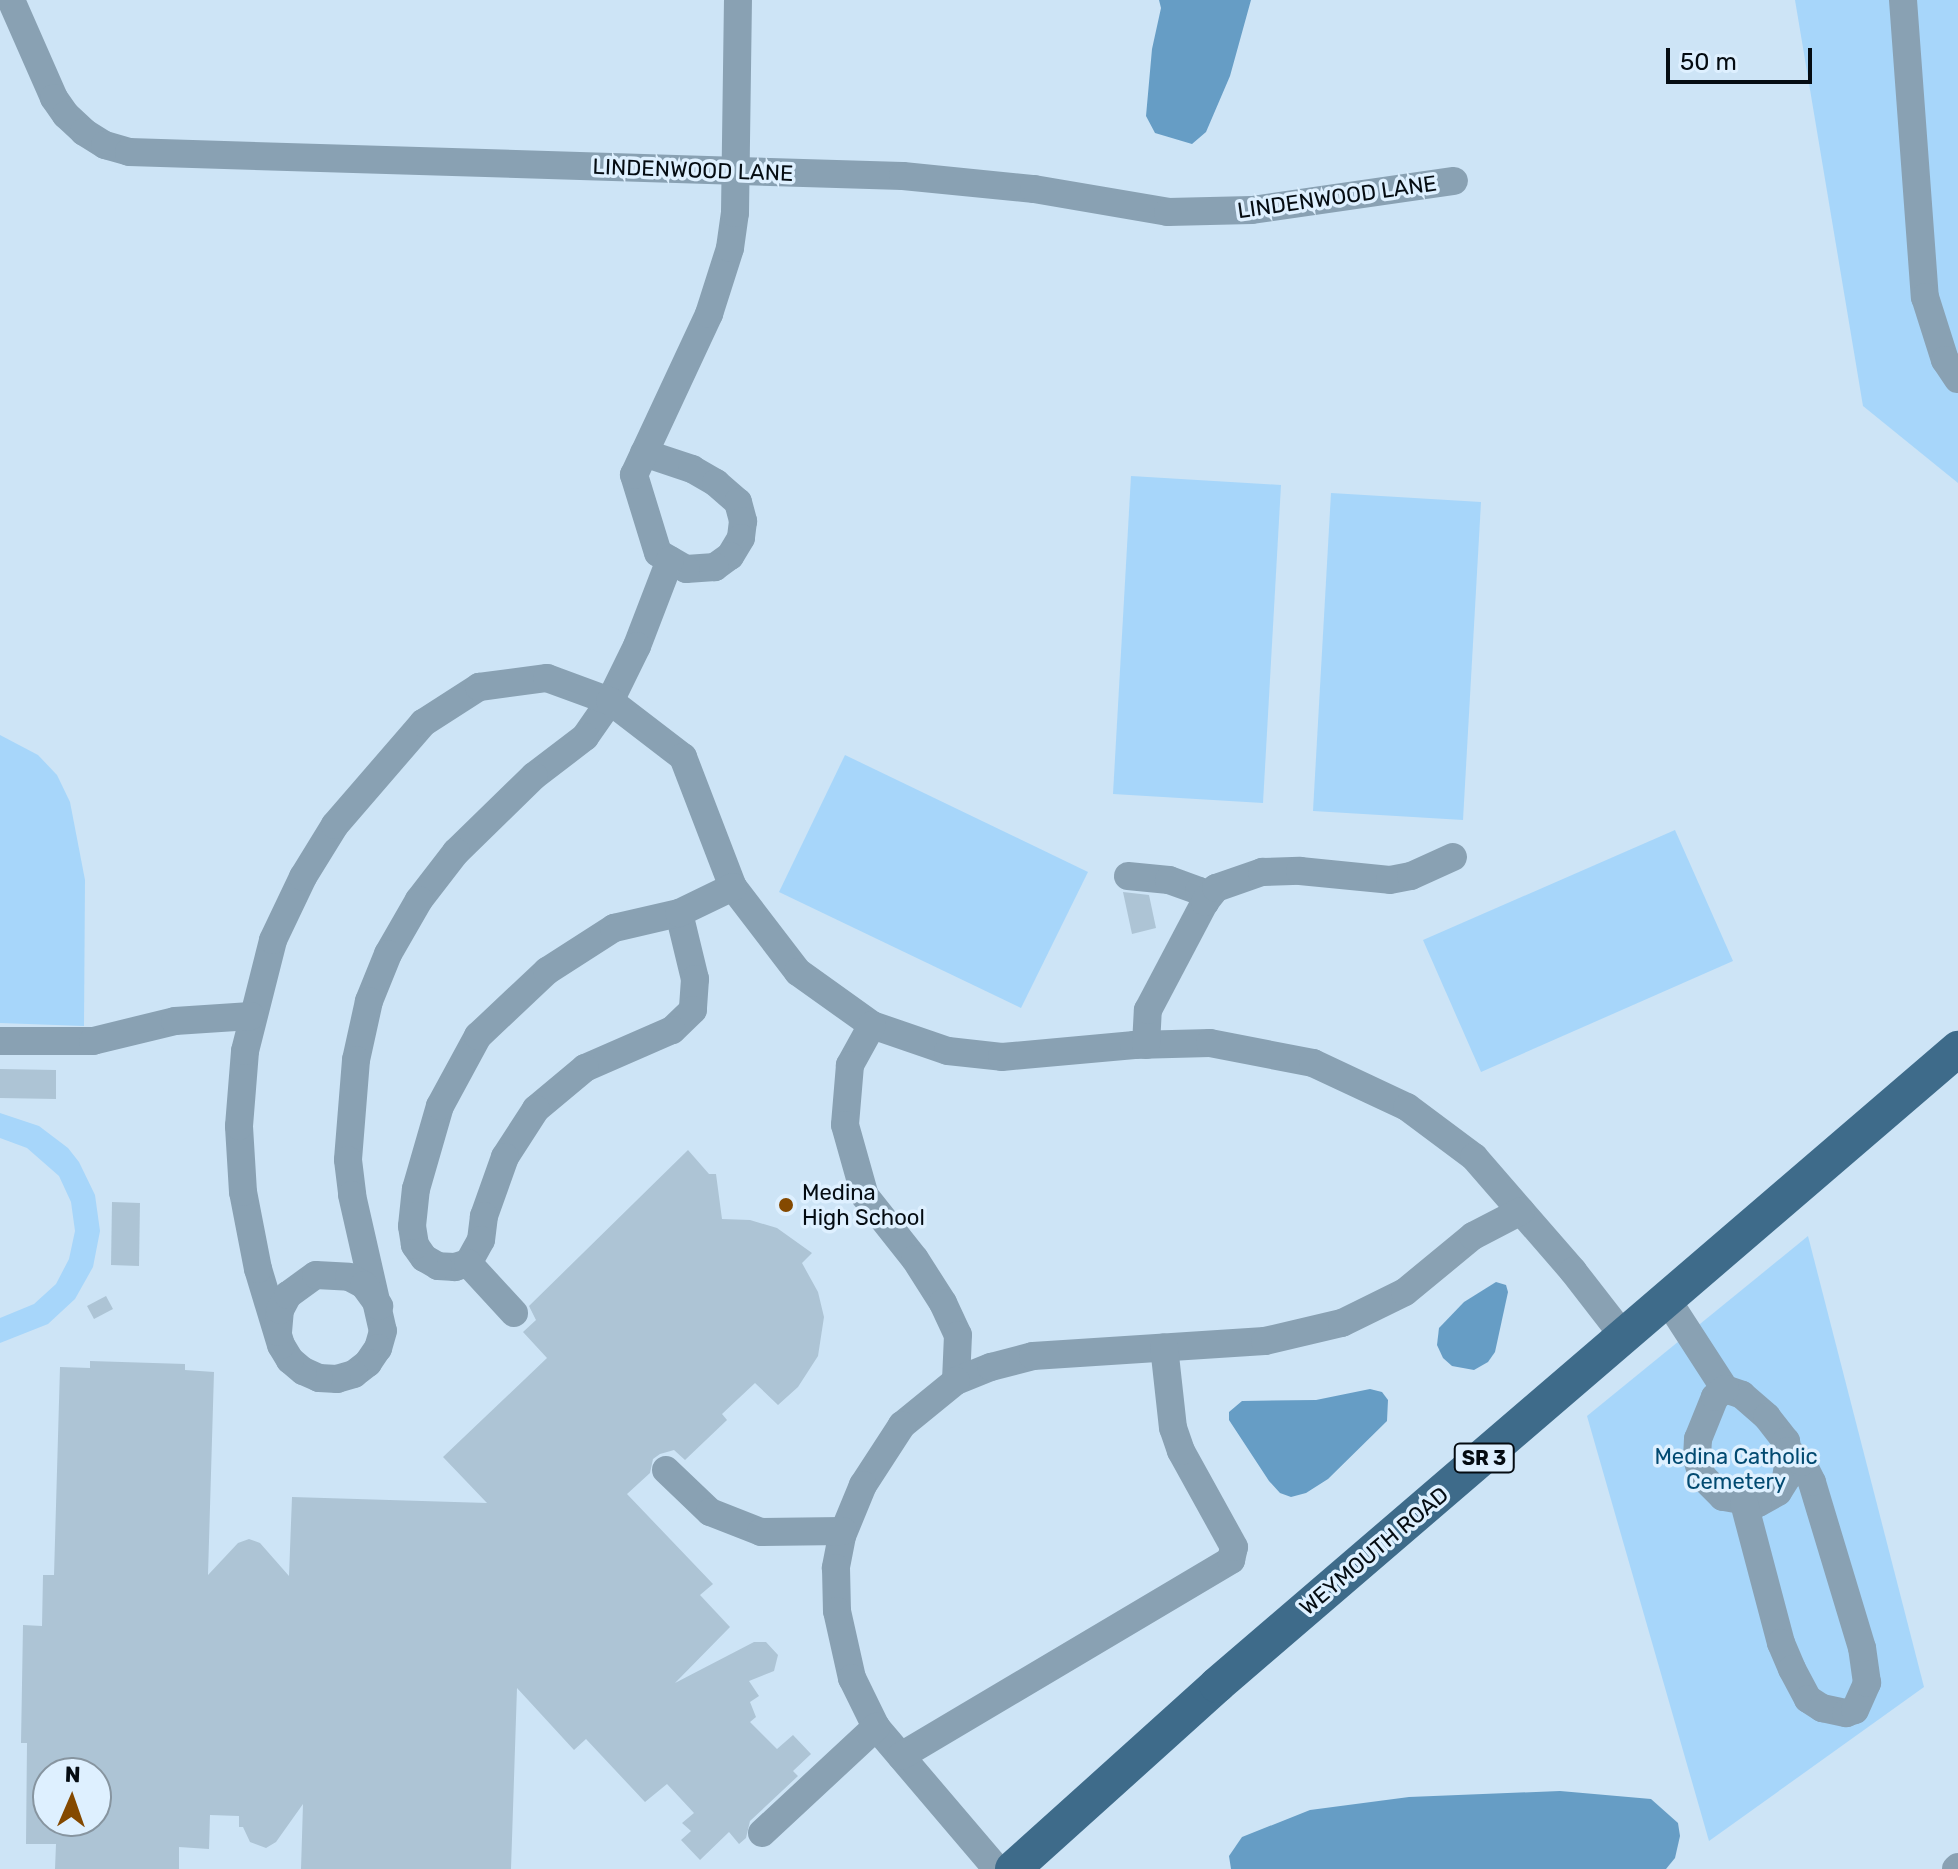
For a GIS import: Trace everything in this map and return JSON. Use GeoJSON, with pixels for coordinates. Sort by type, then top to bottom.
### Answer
{"type":"FeatureCollection","features":[{"type":"Feature","properties":{"kind":"main road","name":"WEYMOUTH ROAD"},"geometry":{"type":"LineString","coordinates":[[1013,1869],[1217,1685],[1625,1338],[1958,1049]]}},
{"type":"Feature","properties":{"kind":"street","name":"LINDENWOOD LANE"},"geometry":{"type":"LineString","coordinates":[[11,0],[54,98],[66,115],[105,145],[129,152],[960,179],[1130,207],[1214,213],[1454,181]]}},
{"type":"Feature","properties":{"kind":"street"},"geometry":{"type":"LineString","coordinates":[[644,453],[692,469],[716,483],[738,502],[743,521],[741,538],[730,556],[715,567],[686,569],[658,553],[634,475],[721,281],[735,213],[738,0]]}},
{"type":"Feature","properties":{"kind":"street"},"geometry":{"type":"LineString","coordinates":[[1903,0],[1925,297],[1945,360],[1958,379]]}},
{"type":"Feature","properties":{"kind":"street"},"geometry":{"type":"LineString","coordinates":[[670,560],[646,626],[610,701],[585,737],[534,776],[456,852],[419,900],[388,954],[369,1001],[354,1074],[348,1160],[352,1195],[382,1314],[383,1331],[368,1363],[354,1374],[337,1379],[319,1378],[303,1371],[290,1360],[281,1345],[258,1269],[243,1192],[239,1126],[251,1016],[273,940],[303,877],[335,825],[423,723],[479,687],[547,678],[610,701],[683,757],[733,887],[798,972],[872,1025],[948,1051],[1002,1057],[1210,1043],[1313,1063],[1407,1107],[1474,1157],[1625,1338]]}},
{"type":"Feature","properties":{"kind":"street"},"geometry":{"type":"LineString","coordinates":[[1146,1045],[1148,1010],[1205,902],[1216,888],[1247,875],[1300,871],[1390,880],[1411,876],[1453,857]]}},
{"type":"Feature","properties":{"kind":"street"},"geometry":{"type":"LineString","coordinates":[[1128,876],[1169,880],[1199,891],[1205,902]]}},
{"type":"Feature","properties":{"kind":"street"},"geometry":{"type":"LineString","coordinates":[[679,913],[695,979],[693,1010],[672,1030],[585,1068],[536,1109],[505,1157],[484,1216],[481,1240],[468,1263],[455,1267],[438,1266],[424,1258],[415,1245],[412,1226],[416,1189],[440,1106],[478,1036],[547,971],[614,928],[679,913],[733,887]]}},
{"type":"Feature","properties":{"kind":"street"},"geometry":{"type":"LineString","coordinates":[[0,1041],[93,1041],[175,1021],[251,1016]]}},
{"type":"Feature","properties":{"kind":"street"},"geometry":{"type":"LineString","coordinates":[[872,1025],[850,1065],[845,1125],[865,1196],[915,1259],[943,1303],[958,1335],[956,1381]]}},
{"type":"Feature","properties":{"kind":"street"},"geometry":{"type":"LineString","coordinates":[[997,1869],[876,1727],[852,1678],[840,1639],[836,1568],[843,1531],[863,1485],[902,1425],[956,1381],[1033,1356],[1265,1341],[1342,1323],[1405,1292],[1473,1236],[1521,1211]]}},
{"type":"Feature","properties":{"kind":"street"},"geometry":{"type":"LineString","coordinates":[[468,1263],[514,1313]]}},
{"type":"Feature","properties":{"kind":"street"},"geometry":{"type":"LineString","coordinates":[[281,1345],[277,1327],[280,1310],[294,1289],[316,1275],[333,1273],[364,1285],[382,1314]]}},
{"type":"Feature","properties":{"kind":"street"},"geometry":{"type":"LineString","coordinates":[[1668,1301],[1725,1389],[1742,1395],[1767,1417],[1786,1441],[1786,1479],[1778,1492],[1758,1503],[1744,1503],[1712,1489],[1702,1476],[1697,1458],[1698,1439],[1715,1397],[1725,1389]]}},
{"type":"Feature","properties":{"kind":"street"},"geometry":{"type":"LineString","coordinates":[[901,1756],[1231,1560],[1234,1547],[1181,1451],[1173,1428],[1164,1347]]}},
{"type":"Feature","properties":{"kind":"street"},"geometry":{"type":"LineString","coordinates":[[1744,1503],[1776,1628],[1808,1699],[1822,1708],[1846,1713],[1855,1710],[1867,1683],[1862,1648],[1812,1482],[1802,1462],[1788,1451]]}},
{"type":"Feature","properties":{"kind":"street"},"geometry":{"type":"LineString","coordinates":[[666,1470],[710,1512],[761,1532],[843,1531]]}},
{"type":"Feature","properties":{"kind":"street"},"geometry":{"type":"LineString","coordinates":[[762,1833],[876,1727]]}},
{"type":"Feature","properties":{"kind":"green space"},"geometry":{"type":"Polygon","coordinates":[[[1795,0],[1958,0],[1958,483],[1863,406],[1795,0]]]}},
{"type":"Feature","properties":{"kind":"green space"},"geometry":{"type":"Polygon","coordinates":[[[1131,476],[1281,485],[1263,803],[1113,794],[1131,476]]]}},
{"type":"Feature","properties":{"kind":"green space"},"geometry":{"type":"Polygon","coordinates":[[[1331,493],[1481,502],[1463,820],[1313,811],[1331,493]]]}},
{"type":"Feature","properties":{"kind":"green space"},"geometry":{"type":"Polygon","coordinates":[[[0,735],[38,755],[57,775],[70,802],[85,880],[84,1026],[0,1023],[0,735]]]}},
{"type":"Feature","properties":{"kind":"green space"},"geometry":{"type":"Polygon","coordinates":[[[845,755],[1088,872],[1021,1008],[779,892],[845,755]]]}},
{"type":"Feature","properties":{"kind":"green space"},"geometry":{"type":"Polygon","coordinates":[[[1675,830],[1733,961],[1481,1072],[1423,940],[1675,830]]]}},
{"type":"Feature","properties":{"kind":"green space"},"geometry":{"type":"Polygon","coordinates":[[[0,1113],[39,1126],[68,1148],[79,1162],[95,1195],[100,1231],[93,1267],[75,1299],[48,1324],[0,1343],[0,1318],[34,1304],[56,1284],[69,1259],[75,1231],[71,1202],[59,1176],[27,1148],[0,1138],[0,1113]]]}},
{"type":"Feature","properties":{"kind":"green space","name":"Medina Catholic Cemetery"},"geometry":{"type":"Polygon","coordinates":[[[1808,1236],[1924,1687],[1709,1841],[1587,1416],[1808,1236]]]}},
{"type":"Feature","properties":{"kind":"shaded area"},"geometry":{"type":"Polygon","coordinates":[[[1159,0],[1251,0],[1230,76],[1206,132],[1192,144],[1155,133],[1146,116],[1152,49],[1161,8],[1159,0]]]}},
{"type":"Feature","properties":{"kind":"shaded area"},"geometry":{"type":"Polygon","coordinates":[[[1496,1282],[1506,1285],[1508,1292],[1495,1352],[1488,1362],[1474,1370],[1452,1366],[1443,1358],[1437,1345],[1439,1328],[1464,1302],[1496,1282]]]}},
{"type":"Feature","properties":{"kind":"shaded area"},"geometry":{"type":"Polygon","coordinates":[[[1370,1389],[1382,1392],[1388,1400],[1387,1421],[1328,1479],[1306,1493],[1291,1497],[1280,1493],[1269,1481],[1229,1420],[1229,1412],[1242,1401],[1316,1400],[1370,1389]]]}},
{"type":"Feature","properties":{"kind":"shaded area"},"geometry":{"type":"Polygon","coordinates":[[[1560,1791],[1651,1799],[1678,1823],[1680,1836],[1675,1858],[1666,1869],[1231,1869],[1229,1856],[1242,1837],[1310,1810],[1409,1797],[1560,1791]]]}},
{"type":"Feature","properties":{"kind":"building"},"geometry":{"type":"Polygon","coordinates":[[[1123,892],[1149,895],[1156,928],[1132,934],[1123,892]]]}},
{"type":"Feature","properties":{"kind":"building"},"geometry":{"type":"Polygon","coordinates":[[[0,1069],[56,1070],[56,1099],[0,1098],[0,1069]]]}},
{"type":"Feature","properties":{"kind":"building"},"geometry":{"type":"Polygon","coordinates":[[[688,1150],[709,1174],[716,1174],[722,1219],[750,1220],[777,1228],[812,1253],[802,1263],[818,1292],[824,1317],[818,1356],[798,1387],[778,1405],[755,1383],[722,1414],[727,1420],[685,1460],[674,1450],[660,1454],[653,1459],[650,1473],[627,1494],[713,1584],[700,1595],[730,1627],[675,1683],[754,1642],[766,1642],[778,1655],[774,1671],[749,1681],[759,1696],[750,1702],[756,1717],[750,1722],[777,1749],[793,1735],[811,1754],[793,1771],[798,1776],[750,1821],[746,1838],[739,1844],[729,1832],[700,1860],[681,1840],[691,1831],[682,1823],[694,1813],[667,1784],[645,1802],[586,1739],[574,1750],[517,1688],[511,1869],[301,1869],[303,1804],[276,1842],[266,1848],[250,1842],[243,1827],[239,1827],[239,1816],[210,1815],[209,1849],[179,1847],[179,1869],[55,1869],[56,1844],[26,1844],[27,1743],[21,1743],[23,1625],[42,1626],[43,1575],[54,1575],[60,1367],[90,1368],[90,1361],[185,1364],[185,1370],[214,1372],[208,1575],[238,1543],[249,1539],[260,1543],[289,1576],[292,1497],[487,1503],[443,1457],[547,1358],[523,1332],[536,1320],[529,1306],[688,1150]]]}},
{"type":"Feature","properties":{"kind":"building"},"geometry":{"type":"Polygon","coordinates":[[[112,1202],[140,1203],[139,1266],[111,1265],[112,1202]]]}},
{"type":"Feature","properties":{"kind":"building"},"geometry":{"type":"Polygon","coordinates":[[[106,1296],[113,1309],[94,1319],[87,1306],[106,1296]]]}},
{"type":"Feature","properties":{"kind":"place","name":"Medina High School"},"geometry":{"type":"Point","coordinates":[786,1205]}}]}
